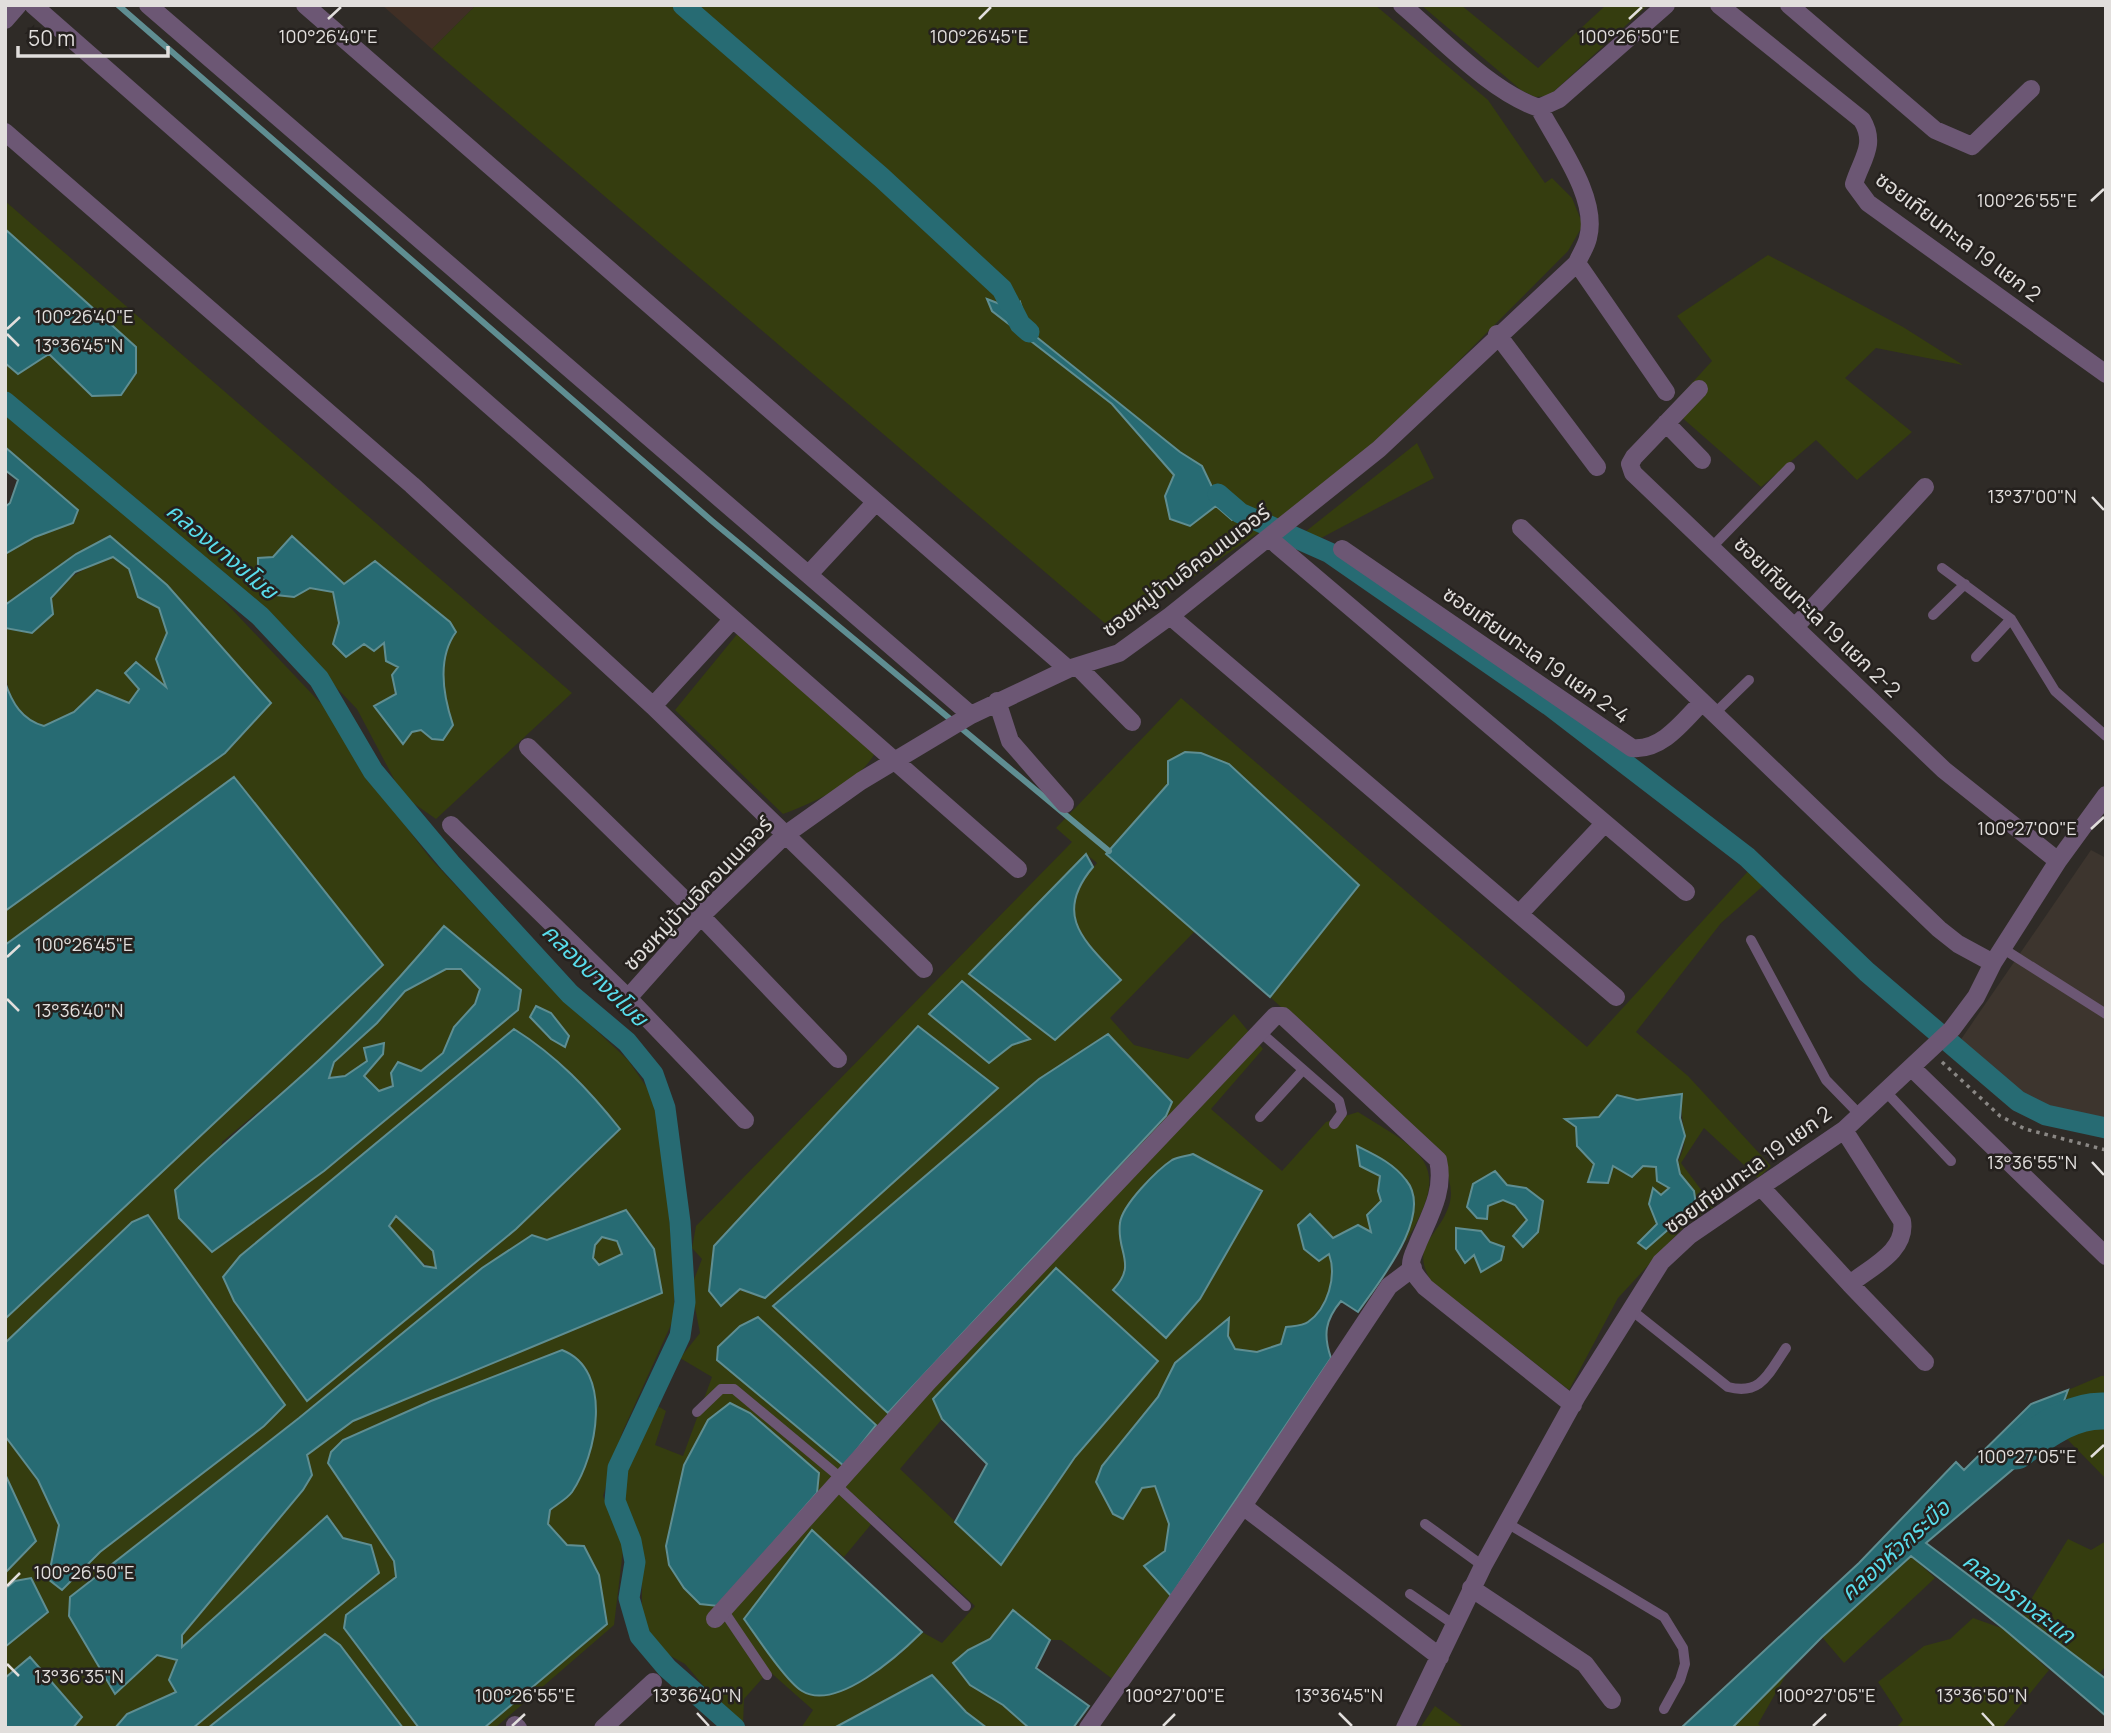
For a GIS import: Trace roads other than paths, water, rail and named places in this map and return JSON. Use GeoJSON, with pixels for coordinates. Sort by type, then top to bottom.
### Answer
{"type":"FeatureCollection","features":[{"type":"Feature","properties":{"kind":"street"},"geometry":{"type":"LineString","coordinates":[[5,20],[18,5]]}},
{"type":"Feature","properties":{"kind":"street"},"geometry":{"type":"LineString","coordinates":[[33,5],[1018,869]]}},
{"type":"Feature","properties":{"kind":"street"},"geometry":{"type":"LineString","coordinates":[[148,5],[809,574],[960,722]]}},
{"type":"Feature","properties":{"kind":"street"},"geometry":{"type":"LineString","coordinates":[[305,5],[875,503],[1073,668],[1132,722]]}},
{"type":"Feature","properties":{"kind":"street"},"geometry":{"type":"LineString","coordinates":[[1405,6],[1496,84],[1524,103],[1539,108],[1570,91],[1666,5]]}},
{"type":"Feature","properties":{"kind":"street","name":"ซอยเทียนทะเล 19 แยก 2"},"geometry":{"type":"LineString","coordinates":[[1719,5],[1862,120],[1870,132],[1869,151],[1854,184],[1868,203],[2106,374]]}},
{"type":"Feature","properties":{"kind":"street"},"geometry":{"type":"LineString","coordinates":[[1789,5],[1935,130],[1972,146],[2032,89]]}},
{"type":"Feature","properties":{"kind":"street","name":"ซอยหมู่บ้านอิคอนเนเจอร์"},"geometry":{"type":"LineString","coordinates":[[628,998],[701,916],[785,835],[861,781],[998,701],[1073,668],[1119,653],[1170,616],[1379,449],[1497,334],[1577,263],[1588,239],[1591,220],[1581,184],[1539,108]]}},
{"type":"Feature","properties":{"kind":"street"},"geometry":{"type":"LineString","coordinates":[[5,132],[412,485],[653,706],[924,969]]}},
{"type":"Feature","properties":{"kind":"street"},"geometry":{"type":"LineString","coordinates":[[1577,263],[1666,392]]}},
{"type":"Feature","properties":{"kind":"street"},"geometry":{"type":"LineString","coordinates":[[1497,334],[1597,467]]}},
{"type":"Feature","properties":{"kind":"street","name":"ซอยเทียนทะเล 19 แยก 2-2"},"geometry":{"type":"LineString","coordinates":[[1699,389],[1634,457],[1630,464],[1633,473],[1944,770],[2058,861]]}},
{"type":"Feature","properties":{"kind":"street"},"geometry":{"type":"LineString","coordinates":[[1666,423],[1702,460]]}},
{"type":"Feature","properties":{"kind":"street"},"geometry":{"type":"LineString","coordinates":[[1795,627],[1925,487]]}},
{"type":"Feature","properties":{"kind":"street"},"geometry":{"type":"LineString","coordinates":[[809,574],[875,503]]}},
{"type":"Feature","properties":{"kind":"street"},"geometry":{"type":"LineString","coordinates":[[1521,528],[1939,929],[1958,944],[1997,956]]}},
{"type":"Feature","properties":{"kind":"street"},"geometry":{"type":"LineString","coordinates":[[1269,538],[1686,892]]}},
{"type":"Feature","properties":{"kind":"street","name":"ซอยเทียนทะเล 19 แยก 2-4"},"geometry":{"type":"LineString","coordinates":[[1342,549],[1632,748],[1647,750],[1708,708]]}},
{"type":"Feature","properties":{"kind":"street"},"geometry":{"type":"LineString","coordinates":[[1170,616],[1616,997]]}},
{"type":"Feature","properties":{"kind":"street"},"geometry":{"type":"LineString","coordinates":[[653,706],[732,620]]}},
{"type":"Feature","properties":{"kind":"street"},"geometry":{"type":"LineString","coordinates":[[998,701],[1010,741],[1065,804]]}},
{"type":"Feature","properties":{"kind":"street"},"geometry":{"type":"LineString","coordinates":[[528,747],[701,916],[838,1059]]}},
{"type":"Feature","properties":{"kind":"street","name":"ซอยเทียนทะเล 19 แยก 2"},"geometry":{"type":"LineString","coordinates":[[1405,1728],[1483,1566],[1573,1405],[1661,1262],[1690,1235],[1844,1130],[1913,1069],[1952,1029],[1976,997],[1997,956],[2058,861],[2106,795]]}},
{"type":"Feature","properties":{"kind":"street"},"geometry":{"type":"LineString","coordinates":[[1520,913],[1604,824]]}},
{"type":"Feature","properties":{"kind":"street"},"geometry":{"type":"LineString","coordinates":[[451,825],[628,998],[745,1121]]}},
{"type":"Feature","properties":{"kind":"street"},"geometry":{"type":"LineString","coordinates":[[719,1615],[938,1371],[1269,1019],[1283,1016],[1438,1160],[1441,1172],[1438,1196],[1414,1253],[1413,1269],[1425,1287],[1573,1405]]}},
{"type":"Feature","properties":{"kind":"street"},"geometry":{"type":"LineString","coordinates":[[1913,1069],[2106,1255]]}},
{"type":"Feature","properties":{"kind":"street"},"geometry":{"type":"LineString","coordinates":[[1844,1130],[1902,1221],[1904,1234],[1899,1245],[1850,1284]]}},
{"type":"Feature","properties":{"kind":"street"},"geometry":{"type":"LineString","coordinates":[[1761,1186],[1925,1363]]}},
{"type":"Feature","properties":{"kind":"street"},"geometry":{"type":"LineString","coordinates":[[1088,1728],[1243,1506],[1389,1286],[1413,1269]]}},
{"type":"Feature","properties":{"kind":"street"},"geometry":{"type":"LineString","coordinates":[[1243,1506],[1440,1657]]}},
{"type":"Feature","properties":{"kind":"street"},"geometry":{"type":"LineString","coordinates":[[1471,1588],[1585,1664],[1612,1700]]}},
{"type":"Feature","properties":{"kind":"street"},"geometry":{"type":"LineString","coordinates":[[603,1728],[653,1682]]}},
{"type":"Feature","properties":{"kind":"lane"},"geometry":{"type":"LineString","coordinates":[[1712,547],[1790,467]]}},
{"type":"Feature","properties":{"kind":"lane"},"geometry":{"type":"LineString","coordinates":[[1942,568],[2011,619],[2055,691],[2106,736]]}},
{"type":"Feature","properties":{"kind":"lane"},"geometry":{"type":"LineString","coordinates":[[1933,615],[1965,584]]}},
{"type":"Feature","properties":{"kind":"lane"},"geometry":{"type":"LineString","coordinates":[[1976,657],[2011,619]]}},
{"type":"Feature","properties":{"kind":"lane"},"geometry":{"type":"LineString","coordinates":[[1708,708],[1749,680]]}},
{"type":"Feature","properties":{"kind":"lane"},"geometry":{"type":"LineString","coordinates":[[1751,940],[1826,1080],[1861,1116]]}},
{"type":"Feature","properties":{"kind":"lane"},"geometry":{"type":"LineString","coordinates":[[1997,956],[2106,1014]]}},
{"type":"Feature","properties":{"kind":"lane"},"geometry":{"type":"LineString","coordinates":[[1259,1031],[1339,1101],[1342,1113],[1334,1124]]}},
{"type":"Feature","properties":{"kind":"lane"},"geometry":{"type":"LineString","coordinates":[[1260,1118],[1302,1071]]}},
{"type":"Feature","properties":{"kind":"lane"},"geometry":{"type":"LineString","coordinates":[[1887,1093],[1951,1161]]}},
{"type":"Feature","properties":{"kind":"lane"},"geometry":{"type":"LineString","coordinates":[[1630,1309],[1728,1387],[1743,1391],[1755,1388],[1764,1380],[1786,1348]]}},
{"type":"Feature","properties":{"kind":"lane"},"geometry":{"type":"LineString","coordinates":[[697,1412],[721,1389],[734,1389],[839,1482],[965,1606]]}},
{"type":"Feature","properties":{"kind":"lane"},"geometry":{"type":"LineString","coordinates":[[1507,1523],[1664,1617],[1683,1648],[1685,1664],[1680,1681],[1664,1709]]}},
{"type":"Feature","properties":{"kind":"lane"},"geometry":{"type":"LineString","coordinates":[[1425,1524],[1483,1566]]}},
{"type":"Feature","properties":{"kind":"lane"},"geometry":{"type":"LineString","coordinates":[[1410,1594],[1455,1626]]}},
{"type":"Feature","properties":{"kind":"lane"},"geometry":{"type":"LineString","coordinates":[[719,1615],[767,1675]]}},
{"type":"Feature","properties":{"kind":"water"},"geometry":{"type":"Polygon","coordinates":[[[5,229],[136,347],[136,373],[121,395],[92,396],[49,354],[18,374],[5,363],[5,229]]]}},
{"type":"Feature","properties":{"kind":"water"},"geometry":{"type":"Polygon","coordinates":[[[987,299],[1013,309],[1020,302],[1029,331],[1180,452],[1202,466],[1212,487],[1240,513],[1232,520],[1216,506],[1190,526],[1170,519],[1165,496],[1174,475],[1112,404],[992,311],[987,299]]]}},
{"type":"Feature","properties":{"kind":"water"},"geometry":{"type":"Polygon","coordinates":[[[5,447],[78,510],[73,523],[35,537],[5,554],[5,507],[10,503],[18,480],[5,470],[5,447]]]}},
{"type":"Feature","properties":{"kind":"water"},"geometry":{"type":"Polygon","coordinates":[[[110,536],[167,585],[271,703],[225,753],[5,911],[5,682],[19,710],[30,720],[44,726],[74,712],[97,690],[129,703],[139,689],[125,673],[136,662],[166,687],[156,659],[167,633],[159,608],[138,597],[129,569],[113,557],[75,572],[51,598],[53,614],[32,633],[5,628],[5,605],[76,554],[110,536]]]}},
{"type":"Feature","properties":{"kind":"water"},"geometry":{"type":"Polygon","coordinates":[[[292,536],[344,584],[375,561],[450,622],[456,632],[446,653],[444,677],[453,725],[443,740],[432,739],[421,730],[412,732],[403,744],[374,706],[396,694],[392,675],[398,667],[386,661],[384,643],[374,651],[364,644],[346,657],[333,644],[339,623],[333,592],[310,588],[294,597],[276,595],[258,573],[258,558],[273,557],[292,536]]]}},
{"type":"Feature","properties":{"kind":"water"},"geometry":{"type":"Polygon","coordinates":[[[1185,752],[1201,753],[1229,764],[1359,885],[1270,997],[1106,854],[1168,784],[1168,761],[1185,752]]]}},
{"type":"Feature","properties":{"kind":"water"},"geometry":{"type":"Polygon","coordinates":[[[234,777],[383,965],[5,1319],[5,945],[234,777]]]}},
{"type":"Feature","properties":{"kind":"water"},"geometry":{"type":"Polygon","coordinates":[[[1086,854],[1093,867],[1081,885],[1075,901],[1074,915],[1086,941],[1121,980],[1055,1040],[969,974],[1086,854]]]}},
{"type":"Feature","properties":{"kind":"water"},"geometry":{"type":"Polygon","coordinates":[[[444,926],[521,990],[518,1010],[324,1171],[212,1252],[179,1218],[175,1190],[343,1037],[444,926]],[[446,969],[405,991],[377,1023],[334,1062],[329,1078],[345,1076],[367,1061],[364,1048],[384,1043],[383,1054],[364,1076],[379,1091],[393,1086],[391,1073],[398,1062],[421,1071],[443,1053],[454,1027],[475,1004],[480,989],[461,969],[446,969]]]}},
{"type":"Feature","properties":{"kind":"water"},"geometry":{"type":"Polygon","coordinates":[[[962,981],[1030,1039],[1012,1045],[989,1063],[929,1014],[962,981]]]}},
{"type":"Feature","properties":{"kind":"water"},"geometry":{"type":"Polygon","coordinates":[[[536,1006],[551,1013],[569,1036],[565,1047],[551,1039],[530,1017],[536,1006]]]}},
{"type":"Feature","properties":{"kind":"water"},"geometry":{"type":"Polygon","coordinates":[[[918,1026],[998,1088],[765,1298],[740,1289],[721,1306],[709,1291],[714,1246],[918,1026]]]}},
{"type":"Feature","properties":{"kind":"water"},"geometry":{"type":"Polygon","coordinates":[[[514,1029],[572,1074],[620,1129],[516,1229],[307,1401],[234,1301],[223,1277],[240,1256],[514,1029]],[[396,1216],[389,1226],[424,1266],[436,1268],[433,1251],[396,1216]]]}},
{"type":"Feature","properties":{"kind":"water"},"geometry":{"type":"Polygon","coordinates":[[[1108,1034],[1172,1102],[1166,1116],[888,1413],[773,1306],[1039,1079],[1108,1034]]]}},
{"type":"Feature","properties":{"kind":"water"},"geometry":{"type":"Polygon","coordinates":[[[1682,1094],[1680,1118],[1685,1136],[1677,1160],[1680,1174],[1694,1191],[1696,1205],[1646,1249],[1638,1243],[1657,1224],[1649,1204],[1653,1188],[1661,1195],[1669,1188],[1657,1181],[1656,1167],[1643,1166],[1632,1177],[1613,1166],[1608,1183],[1588,1182],[1594,1164],[1577,1146],[1576,1127],[1565,1119],[1599,1117],[1617,1095],[1637,1100],[1682,1094]]]}},
{"type":"Feature","properties":{"kind":"water"},"geometry":{"type":"Polygon","coordinates":[[[1357,1146],[1390,1164],[1406,1180],[1413,1195],[1414,1211],[1409,1230],[1390,1267],[1358,1312],[1341,1301],[1336,1308],[1326,1335],[1331,1358],[1171,1596],[1144,1566],[1165,1551],[1169,1524],[1155,1486],[1142,1488],[1123,1519],[1113,1514],[1096,1482],[1102,1466],[1158,1397],[1175,1363],[1229,1318],[1228,1336],[1235,1349],[1257,1352],[1281,1344],[1286,1327],[1308,1322],[1321,1309],[1331,1281],[1329,1254],[1319,1261],[1304,1249],[1298,1225],[1310,1214],[1333,1238],[1358,1225],[1371,1232],[1367,1215],[1381,1201],[1378,1191],[1380,1176],[1360,1166],[1357,1146]]]}},
{"type":"Feature","properties":{"kind":"water"},"geometry":{"type":"Polygon","coordinates":[[[1193,1154],[1262,1191],[1200,1299],[1166,1338],[1113,1290],[1124,1273],[1125,1265],[1120,1223],[1127,1207],[1141,1188],[1172,1160],[1193,1154]]]}},
{"type":"Feature","properties":{"kind":"water"},"geometry":{"type":"Polygon","coordinates":[[[1495,1171],[1507,1185],[1526,1188],[1543,1201],[1538,1232],[1523,1247],[1513,1236],[1527,1220],[1515,1205],[1503,1200],[1488,1206],[1487,1219],[1477,1218],[1467,1207],[1473,1184],[1495,1171]]]}},
{"type":"Feature","properties":{"kind":"water"},"geometry":{"type":"Polygon","coordinates":[[[626,1210],[654,1249],[662,1293],[353,1421],[307,1455],[312,1475],[303,1490],[182,1635],[182,1647],[327,1516],[343,1538],[371,1545],[379,1573],[193,1728],[115,1728],[127,1714],[176,1692],[169,1680],[177,1660],[157,1655],[115,1694],[69,1616],[70,1597],[299,1418],[482,1268],[532,1235],[547,1240],[626,1210]],[[602,1237],[595,1245],[593,1258],[599,1265],[622,1254],[617,1241],[602,1237]]]}},
{"type":"Feature","properties":{"kind":"water"},"geometry":{"type":"Polygon","coordinates":[[[148,1215],[285,1405],[264,1426],[100,1552],[62,1590],[48,1579],[59,1525],[38,1480],[5,1436],[5,1343],[132,1222],[148,1215]]]}},
{"type":"Feature","properties":{"kind":"water"},"geometry":{"type":"Polygon","coordinates":[[[1456,1228],[1481,1231],[1490,1242],[1504,1247],[1501,1260],[1481,1272],[1474,1255],[1465,1263],[1456,1249],[1456,1228]]]}},
{"type":"Feature","properties":{"kind":"water"},"geometry":{"type":"Polygon","coordinates":[[[1056,1268],[1158,1361],[1075,1457],[1001,1565],[955,1522],[987,1464],[942,1419],[933,1399],[1056,1268]]]}},
{"type":"Feature","properties":{"kind":"water"},"geometry":{"type":"Polygon","coordinates":[[[758,1317],[876,1425],[844,1466],[717,1360],[718,1347],[740,1326],[758,1317]]]}},
{"type":"Feature","properties":{"kind":"water"},"geometry":{"type":"Polygon","coordinates":[[[562,1350],[578,1360],[589,1375],[595,1394],[596,1415],[594,1436],[581,1476],[570,1495],[550,1510],[548,1524],[567,1545],[584,1546],[599,1575],[607,1624],[484,1728],[419,1728],[344,1628],[346,1615],[396,1577],[394,1561],[328,1463],[331,1452],[343,1440],[431,1401],[562,1350]]]}},
{"type":"Feature","properties":{"kind":"water"},"geometry":{"type":"Polygon","coordinates":[[[2068,1390],[2051,1437],[1926,1543],[2106,1679],[2106,1716],[2004,1629],[1911,1556],[1822,1637],[1732,1728],[1681,1728],[1859,1563],[1956,1462],[1964,1470],[2031,1404],[2068,1390]]]}},
{"type":"Feature","properties":{"kind":"water"},"geometry":{"type":"Polygon","coordinates":[[[730,1403],[750,1413],[819,1473],[817,1493],[718,1606],[700,1604],[684,1588],[669,1565],[666,1546],[684,1465],[708,1420],[730,1403]]]}},
{"type":"Feature","properties":{"kind":"water"},"geometry":{"type":"Polygon","coordinates":[[[5,1474],[36,1541],[5,1573],[5,1474]]]}},
{"type":"Feature","properties":{"kind":"water"},"geometry":{"type":"Polygon","coordinates":[[[812,1530],[922,1632],[866,1678],[832,1694],[816,1695],[795,1686],[744,1619],[812,1530]]]}},
{"type":"Feature","properties":{"kind":"water"},"geometry":{"type":"Polygon","coordinates":[[[31,1578],[48,1612],[5,1647],[5,1589],[15,1581],[31,1578]]]}},
{"type":"Feature","properties":{"kind":"water"},"geometry":{"type":"Polygon","coordinates":[[[1013,1610],[1050,1640],[1036,1668],[1089,1706],[1073,1728],[1029,1728],[1003,1705],[970,1685],[953,1663],[968,1650],[990,1639],[1013,1610]]]}},
{"type":"Feature","properties":{"kind":"water"},"geometry":{"type":"Polygon","coordinates":[[[325,1634],[340,1645],[403,1728],[208,1728],[325,1634]]]}},
{"type":"Feature","properties":{"kind":"water"},"geometry":{"type":"Polygon","coordinates":[[[30,1657],[82,1717],[73,1728],[5,1728],[5,1678],[30,1657]]]}},
{"type":"Feature","properties":{"kind":"water"},"geometry":{"type":"Polygon","coordinates":[[[932,1675],[966,1712],[987,1728],[834,1728],[932,1675]]]}},
{"type":"Feature","properties":{"kind":"waterway"},"geometry":{"type":"LineString","coordinates":[[118,5],[712,521],[1109,851]]}},
{"type":"Feature","properties":{"kind":"waterway"},"geometry":{"type":"LineString","coordinates":[[683,5],[881,177],[1002,289],[1020,324],[1029,332]]}},
{"type":"Feature","properties":{"kind":"waterway","name":"คลองบางขโมย"},"geometry":{"type":"LineString","coordinates":[[5,402],[260,616],[319,679],[373,771],[450,863],[570,994],[627,1042],[653,1074],[665,1108],[680,1222],[685,1302],[680,1336],[618,1468],[615,1501],[631,1541],[635,1562],[629,1598],[640,1636],[667,1668],[735,1728]]}},
{"type":"Feature","properties":{"kind":"waterway"},"geometry":{"type":"LineString","coordinates":[[1218,494],[1240,513],[1330,553],[1549,705],[1747,857],[1867,972],[2018,1101],[2046,1115],[2106,1128]]}},
{"type":"Feature","properties":{"kind":"waterway","name":"คลองหัวกระบือ"},"geometry":{"type":"LineString","coordinates":[[2016,1451],[2047,1429],[2069,1418],[2093,1411],[2106,1411]]}},
{"type":"Feature","properties":{"kind":"water label","name":"คลองรางสะแก"},"geometry":{"type":"Point","coordinates":[2019,1598]}}]}
